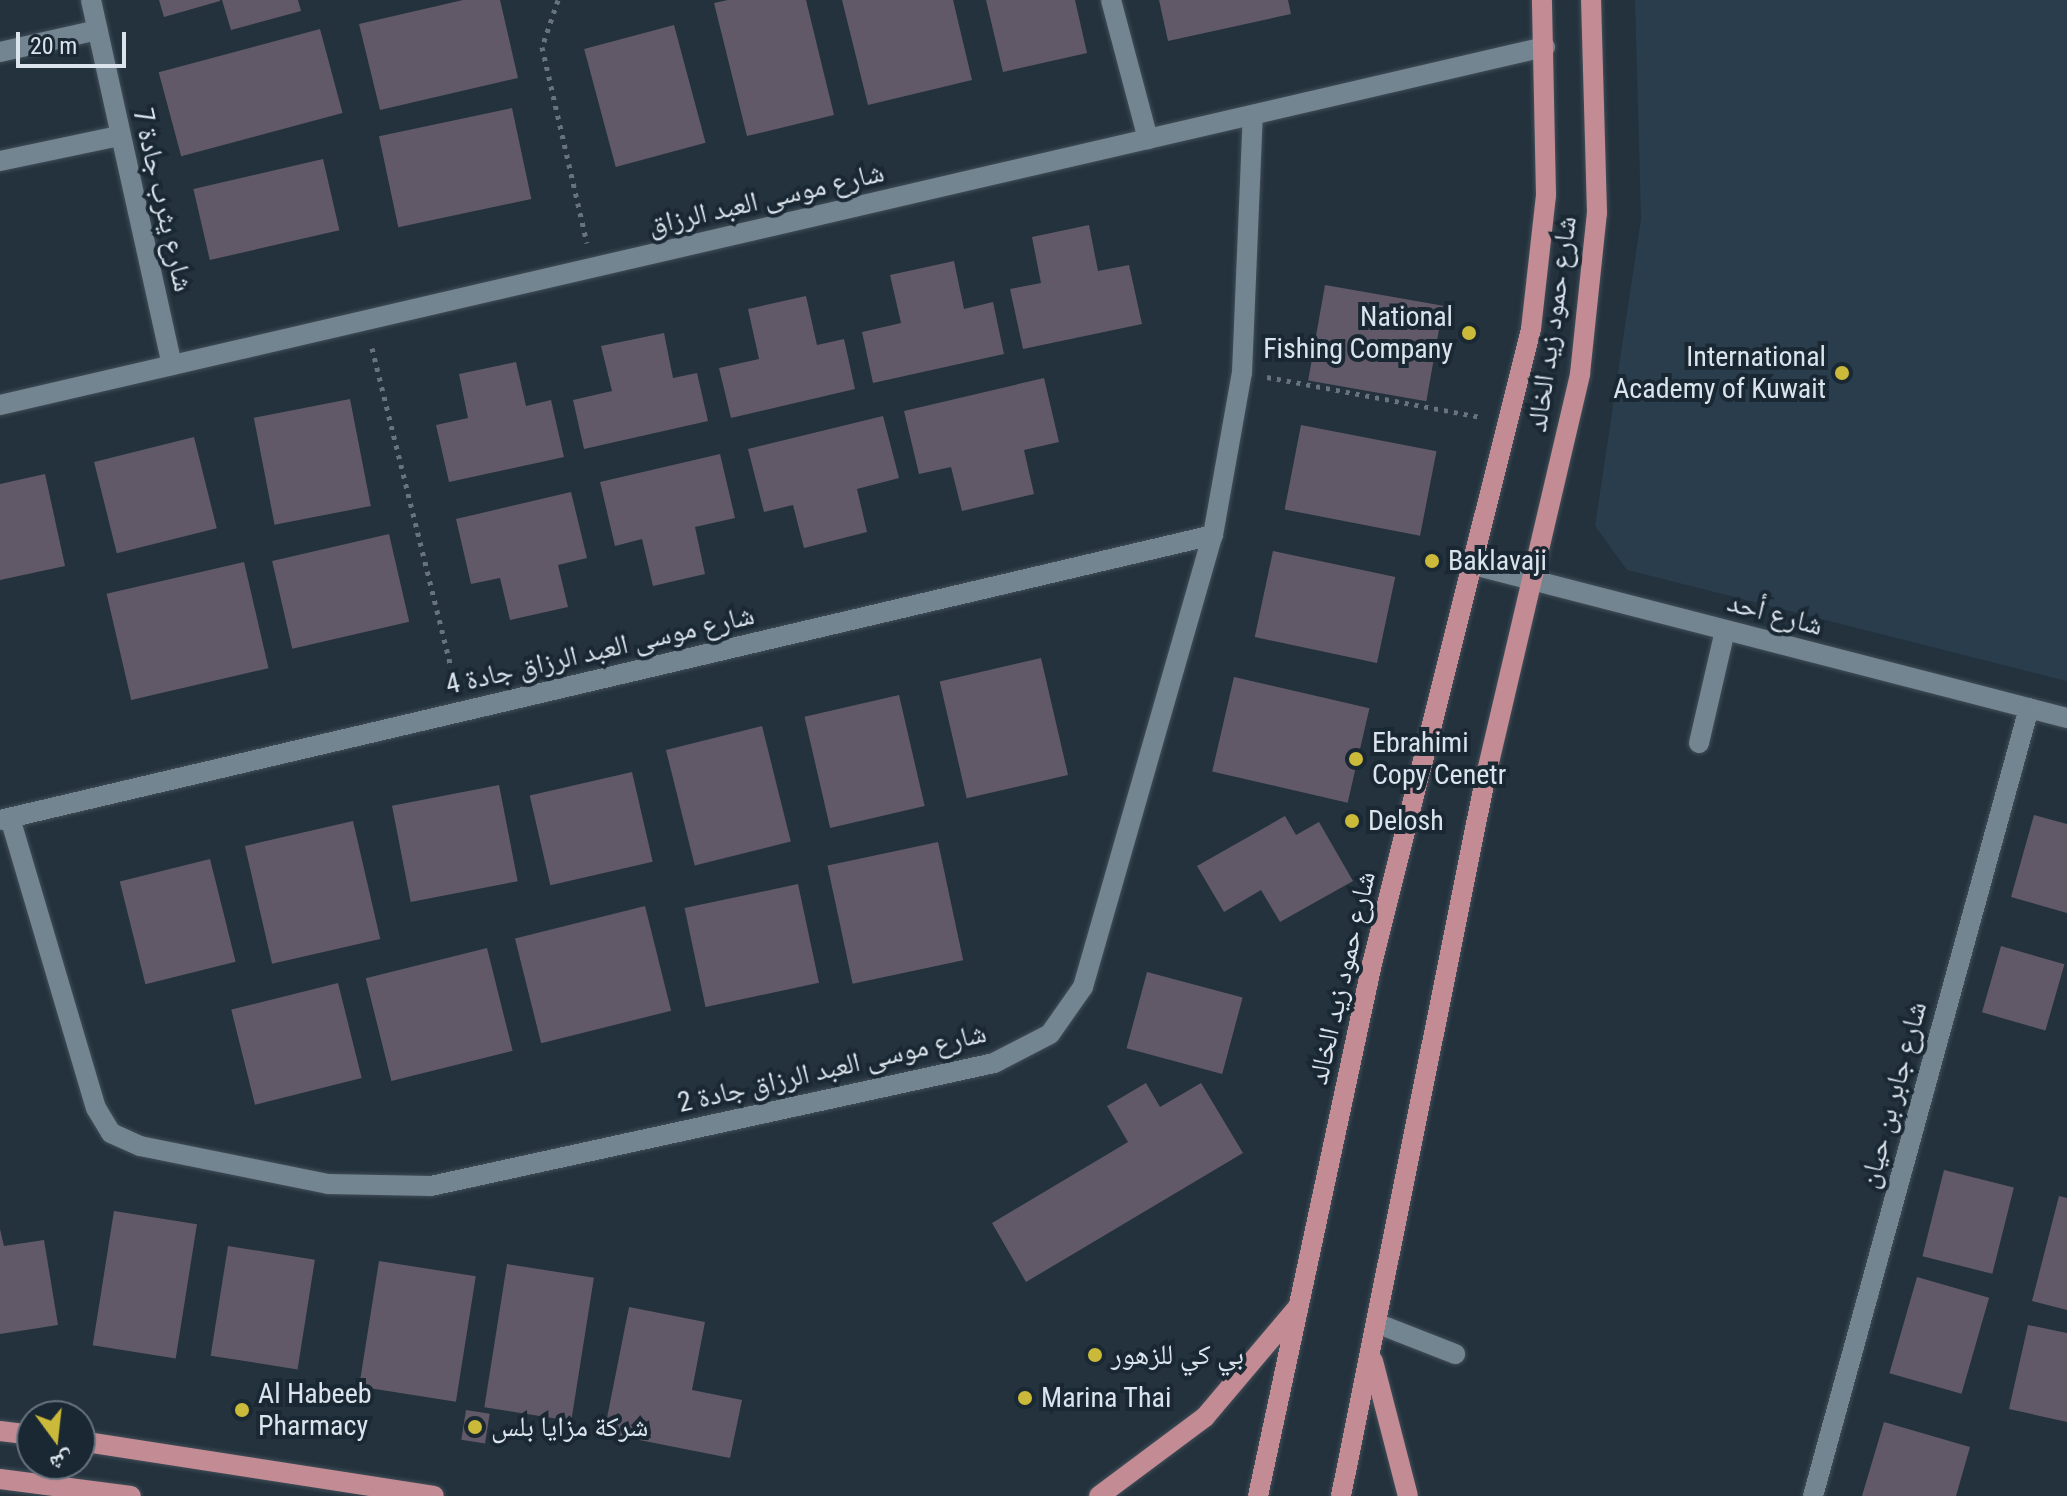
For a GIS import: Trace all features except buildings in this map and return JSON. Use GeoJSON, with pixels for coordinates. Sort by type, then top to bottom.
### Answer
{"type":"FeatureCollection","features":[{"type":"Feature","properties":{"kind":"main road","name":"شارع حمود زيد الخالد"},"geometry":{"type":"LineString","coordinates":[[1258,1496],[1372,964],[1531,329],[1546,195],[1542,0]]}},
{"type":"Feature","properties":{"kind":"main road","name":"شارع حمود زيد الخالد"},"geometry":{"type":"LineString","coordinates":[[1341,1496],[1484,784],[1580,374],[1597,213],[1591,0]]}},
{"type":"Feature","properties":{"kind":"main road"},"geometry":{"type":"LineString","coordinates":[[1099,1496],[1205,1417],[1299,1305]]}},
{"type":"Feature","properties":{"kind":"main road"},"geometry":{"type":"LineString","coordinates":[[1371,1351],[1408,1496]]}},
{"type":"Feature","properties":{"kind":"main road"},"geometry":{"type":"LineString","coordinates":[[96,1443],[434,1496]]}},
{"type":"Feature","properties":{"kind":"main road"},"geometry":{"type":"LineString","coordinates":[[0,1479],[131,1496]]}},
{"type":"Feature","properties":{"kind":"street","name":"شارع يثرب جادة 7"},"geometry":{"type":"LineString","coordinates":[[91,0],[172,365]]}},
{"type":"Feature","properties":{"kind":"street"},"geometry":{"type":"LineString","coordinates":[[1111,0],[1148,139]]}},
{"type":"Feature","properties":{"kind":"street"},"geometry":{"type":"LineString","coordinates":[[0,52],[98,30]]}},
{"type":"Feature","properties":{"kind":"street","name":"شارع موسى العبد الرزاق"},"geometry":{"type":"LineString","coordinates":[[0,405],[1545,47]]}},
{"type":"Feature","properties":{"kind":"street","name":"شارع موسى العبد الرزاق جادة 2"},"geometry":{"type":"LineString","coordinates":[[5,819],[96,1108],[111,1133],[140,1146],[328,1184],[431,1186],[994,1063],[1050,1034],[1083,987],[1213,535],[1242,373],[1253,115]]}},
{"type":"Feature","properties":{"kind":"street"},"geometry":{"type":"LineString","coordinates":[[0,161],[119,136]]}},
{"type":"Feature","properties":{"kind":"street","name":"شارع موسى العبد الرزاق جادة 4"},"geometry":{"type":"LineString","coordinates":[[5,819],[1213,535]]}},
{"type":"Feature","properties":{"kind":"street","name":"شارع أحد"},"geometry":{"type":"LineString","coordinates":[[1470,564],[2067,718]]}},
{"type":"Feature","properties":{"kind":"street"},"geometry":{"type":"LineString","coordinates":[[1699,743],[1725,630]]}},
{"type":"Feature","properties":{"kind":"street","name":"شارع جابر بن حيان"},"geometry":{"type":"LineString","coordinates":[[1813,1496],[2029,708]]}},
{"type":"Feature","properties":{"kind":"street"},"geometry":{"type":"LineString","coordinates":[[1376,1323],[1455,1354]]}},
{"type":"Feature","properties":{"kind":"path"},"geometry":{"type":"LineString","coordinates":[[558,0],[542,47],[593,268]]}},
{"type":"Feature","properties":{"kind":"path"},"geometry":{"type":"LineString","coordinates":[[365,320],[462,711]]}},
{"type":"Feature","properties":{"kind":"path"},"geometry":{"type":"LineString","coordinates":[[1242,373],[1507,421]]}},
{"type":"Feature","properties":{"kind":"shaded area","name":"International Academy of Kuwait"},"geometry":{"type":"Polygon","coordinates":[[[1635,0],[2067,0],[2067,681],[1627,570],[1595,526],[1641,219],[1635,0]]]}},
{"type":"Feature","properties":{"kind":"place","name":"National Fishing Company"},"geometry":{"type":"Point","coordinates":[1469,333]}},
{"type":"Feature","properties":{"kind":"place","name":"International Academy of Kuwait"},"geometry":{"type":"Point","coordinates":[1842,373]}},
{"type":"Feature","properties":{"kind":"place","name":"Baklavaji"},"geometry":{"type":"Point","coordinates":[1432,561]}},
{"type":"Feature","properties":{"kind":"place","name":"Ebrahimi Copy Cenetr"},"geometry":{"type":"Point","coordinates":[1356,759]}},
{"type":"Feature","properties":{"kind":"place","name":"Delosh"},"geometry":{"type":"Point","coordinates":[1352,821]}},
{"type":"Feature","properties":{"kind":"place","name":"بي كي للزهور"},"geometry":{"type":"Point","coordinates":[1095,1355]}},
{"type":"Feature","properties":{"kind":"place","name":"Marina Thai"},"geometry":{"type":"Point","coordinates":[1025,1398]}},
{"type":"Feature","properties":{"kind":"place","name":"Al Habeeb Pharmacy"},"geometry":{"type":"Point","coordinates":[242,1410]}},
{"type":"Feature","properties":{"kind":"place","name":"شركة مزايا بلس"},"geometry":{"type":"Point","coordinates":[475,1427]}}]}
